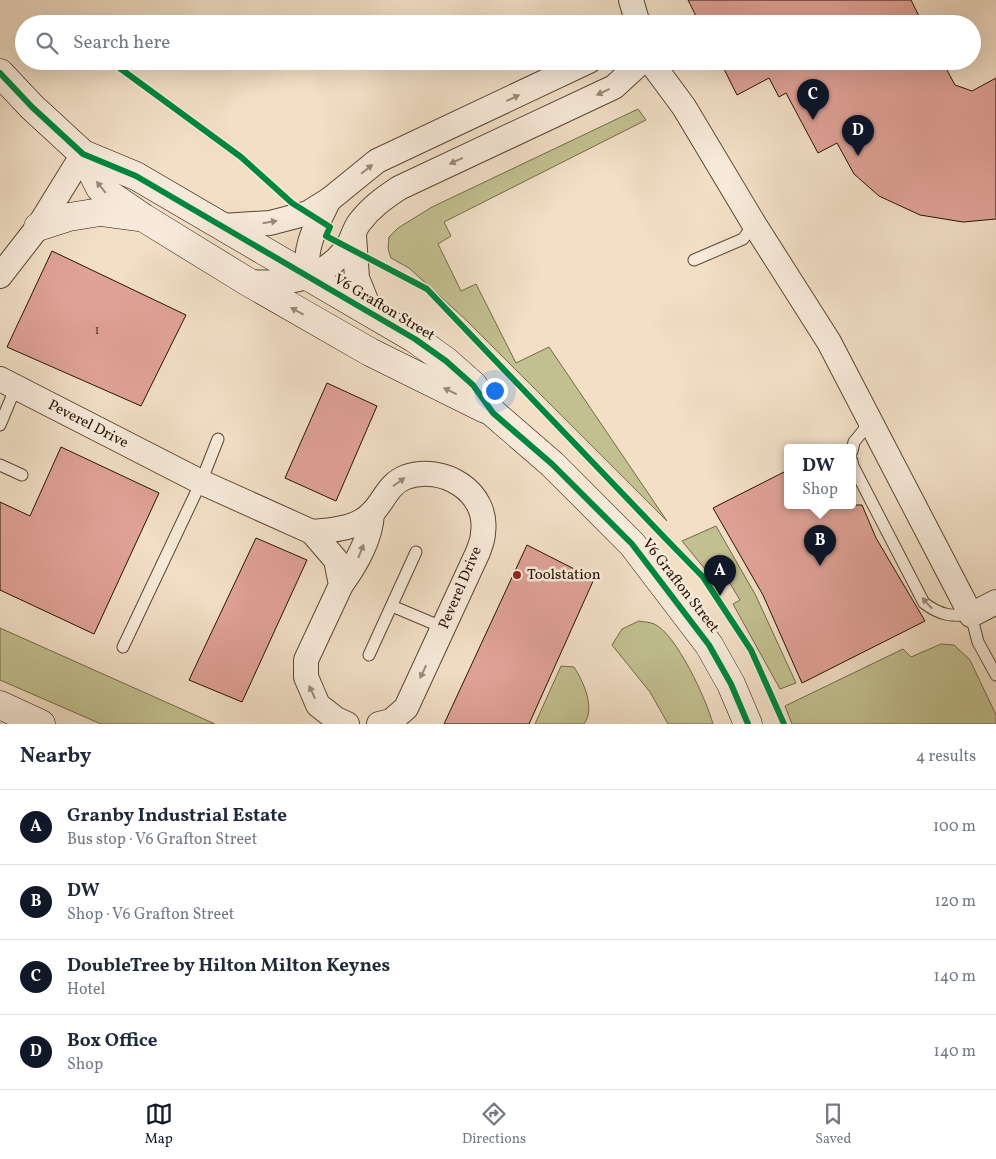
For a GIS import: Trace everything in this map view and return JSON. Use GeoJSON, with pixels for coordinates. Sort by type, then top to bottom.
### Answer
{"type":"FeatureCollection","features":[{"type":"Feature","properties":{"kind":"street"},"geometry":{"type":"LineString","coordinates":[[631,0],[635,15]]}},
{"type":"Feature","properties":{"kind":"street"},"geometry":{"type":"LineString","coordinates":[[222,226],[270,223],[308,213],[329,200],[377,161],[570,70]]}},
{"type":"Feature","properties":{"kind":"street"},"geometry":{"type":"LineString","coordinates":[[248,282],[286,282],[308,277],[325,270],[336,260],[354,236],[358,224],[378,202],[399,188],[614,86],[632,70]]}},
{"type":"Feature","properties":{"kind":"street"},"geometry":{"type":"LineString","coordinates":[[657,70],[684,107],[754,224],[829,342],[971,615],[996,602]]}},
{"type":"Feature","properties":{"kind":"street","name":"V6 Grafton Street"},"geometry":{"type":"LineString","coordinates":[[0,73],[32,107],[83,154],[136,176],[415,339],[446,361],[473,385],[493,413],[552,464],[632,544],[709,645],[731,684],[748,724]]}},
{"type":"Feature","properties":{"kind":"street"},"geometry":{"type":"LineString","coordinates":[[0,276],[38,228],[83,154]]}},
{"type":"Feature","properties":{"kind":"street","name":"V6 Grafton Street"},"geometry":{"type":"LineString","coordinates":[[83,154],[100,188],[144,218],[248,282],[370,352],[493,413]]}},
{"type":"Feature","properties":{"kind":"street"},"geometry":{"type":"LineString","coordinates":[[329,200],[311,236],[307,250],[308,277],[311,288],[322,306],[344,323],[370,352]]}},
{"type":"Feature","properties":{"kind":"street"},"geometry":{"type":"LineString","coordinates":[[38,228],[69,217],[100,212],[144,218]]}},
{"type":"Feature","properties":{"kind":"street"},"geometry":{"type":"LineString","coordinates":[[354,236],[357,278],[371,313]]}},
{"type":"Feature","properties":{"kind":"street","name":"Peverel Drive"},"geometry":{"type":"LineString","coordinates":[[8,384],[201,482],[312,532],[336,560],[341,585]]}},
{"type":"Feature","properties":{"kind":"street","name":"Peverel Drive"},"geometry":{"type":"LineString","coordinates":[[312,532],[344,528],[359,522],[372,513],[386,491],[404,478],[423,474],[444,476],[461,483],[474,497],[482,516],[484,533],[478,552],[406,708],[391,721],[379,724]]}},
{"type":"Feature","properties":{"kind":"street","name":"Peverel Drive"},"geometry":{"type":"LineString","coordinates":[[347,724],[336,719],[318,705],[306,677],[306,660],[341,585],[355,565],[371,526],[372,513]]}},
{"type":"Feature","properties":{"kind":"street","name":"V6 Grafton Street"},"geometry":{"type":"LineString","coordinates":[[731,684],[739,724]]}},
{"type":"Feature","properties":{"kind":"street"},"geometry":{"type":"LineString","coordinates":[[0,705],[41,724]]}},
{"type":"Feature","properties":{"kind":"lane"},"geometry":{"type":"LineString","coordinates":[[694,260],[742,239],[754,224]]}},
{"type":"Feature","properties":{"kind":"lane"},"geometry":{"type":"LineString","coordinates":[[0,425],[8,384]]}},
{"type":"Feature","properties":{"kind":"lane"},"geometry":{"type":"LineString","coordinates":[[854,444],[871,421]]}},
{"type":"Feature","properties":{"kind":"lane"},"geometry":{"type":"LineString","coordinates":[[123,646],[201,482],[218,438]]}},
{"type":"Feature","properties":{"kind":"lane"},"geometry":{"type":"LineString","coordinates":[[0,466],[22,475]]}},
{"type":"Feature","properties":{"kind":"lane"},"geometry":{"type":"LineString","coordinates":[[856,472],[924,603],[937,613],[948,616],[971,615],[978,642],[996,676]]}},
{"type":"Feature","properties":{"kind":"lane"},"geometry":{"type":"LineString","coordinates":[[369,655],[416,552]]}},
{"type":"Feature","properties":{"kind":"lane"},"geometry":{"type":"LineString","coordinates":[[392,606],[444,628]]}},
{"type":"Feature","properties":{"kind":"shaded area"},"geometry":{"type":"Polygon","coordinates":[[[638,109],[646,120],[444,222],[451,236],[438,244],[461,291],[476,284],[516,363],[549,347],[667,521],[464,318],[409,268],[391,258],[388,249],[389,237],[398,228],[432,207],[638,109]]]}},
{"type":"Feature","properties":{"kind":"shaded area"},"geometry":{"type":"Polygon","coordinates":[[[716,526],[756,596],[796,683],[780,689],[733,604],[740,600],[725,575],[714,580],[682,541],[716,526]]]}},
{"type":"Feature","properties":{"kind":"shaded area"},"geometry":{"type":"Polygon","coordinates":[[[639,621],[654,624],[672,640],[690,669],[713,724],[668,724],[650,692],[612,645],[622,629],[639,621]]]}},
{"type":"Feature","properties":{"kind":"shaded area"},"geometry":{"type":"Polygon","coordinates":[[[0,628],[215,724],[101,724],[0,680],[0,628]]]}},
{"type":"Feature","properties":{"kind":"shaded area"},"geometry":{"type":"Polygon","coordinates":[[[941,644],[954,645],[970,660],[996,715],[996,724],[792,724],[785,706],[903,649],[911,657],[941,644]]]}},
{"type":"Feature","properties":{"kind":"shaded area"},"geometry":{"type":"Polygon","coordinates":[[[561,666],[574,667],[581,680],[587,695],[589,710],[587,718],[584,724],[535,724],[561,666]]]}},
{"type":"Feature","properties":{"kind":"building"},"geometry":{"type":"Polygon","coordinates":[[[688,0],[911,0],[918,15],[696,15],[688,0]]]}},
{"type":"Feature","properties":{"kind":"building"},"geometry":{"type":"Polygon","coordinates":[[[724,70],[947,70],[955,85],[972,91],[996,78],[996,219],[963,222],[920,215],[879,196],[854,174],[837,143],[818,153],[786,93],[779,97],[769,78],[737,95],[724,70]]]}},
{"type":"Feature","properties":{"kind":"building"},"geometry":{"type":"Polygon","coordinates":[[[52,251],[186,315],[141,406],[7,347],[52,251]]]}},
{"type":"Feature","properties":{"kind":"building"},"geometry":{"type":"Polygon","coordinates":[[[327,383],[377,406],[336,501],[285,478],[327,383]]]}},
{"type":"Feature","properties":{"kind":"building"},"geometry":{"type":"Polygon","coordinates":[[[61,447],[159,493],[94,634],[0,590],[0,502],[30,516],[61,447]]]}},
{"type":"Feature","properties":{"kind":"building"},"geometry":{"type":"Polygon","coordinates":[[[784,472],[784,509],[856,509],[856,505],[862,505],[876,538],[925,621],[802,683],[763,595],[713,508],[784,472]]]}},
{"type":"Feature","properties":{"kind":"building"},"geometry":{"type":"Polygon","coordinates":[[[256,538],[307,560],[242,702],[189,680],[256,538]]]}},
{"type":"Feature","properties":{"kind":"building"},"geometry":{"type":"Polygon","coordinates":[[[527,545],[594,579],[529,724],[444,724],[527,545]]]}},
{"type":"Feature","properties":{"kind":"cycle path"},"geometry":{"type":"LineString","coordinates":[[122,70],[241,157],[292,203],[330,227],[326,236],[427,289],[703,577],[751,650],[784,724]]}},
{"type":"Feature","properties":{"kind":"cycle path"},"geometry":{"type":"LineString","coordinates":[[0,73],[32,107],[83,154],[136,176],[415,339],[446,361],[473,385],[493,413],[552,464],[632,544],[709,645],[731,684],[748,724]]}},
{"type":"Feature","properties":{"kind":"place","name":"DoubleTree by Hilton Milton Keynes"},"geometry":{"type":"Point","coordinates":[813,120]}},
{"type":"Feature","properties":{"kind":"place","name":"Box Office"},"geometry":{"type":"Point","coordinates":[858,156]}},
{"type":"Feature","properties":{"kind":"place","name":"DW"},"geometry":{"type":"Point","coordinates":[820,566]}},
{"type":"Feature","properties":{"kind":"place","name":"Toolstation"},"geometry":{"type":"Point","coordinates":[517,575]}},
{"type":"Feature","properties":{"kind":"place","name":"Granby Industrial Estate"},"geometry":{"type":"Point","coordinates":[720,596]}}]}
